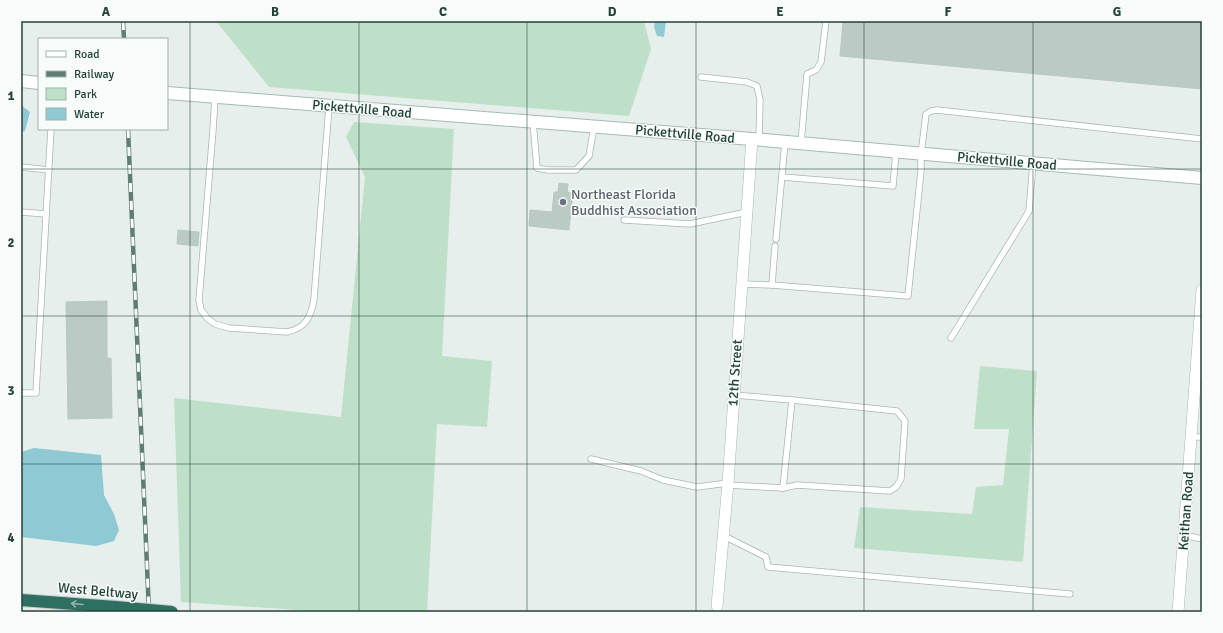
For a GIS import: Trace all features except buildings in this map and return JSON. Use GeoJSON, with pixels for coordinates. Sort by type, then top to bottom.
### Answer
{"type":"FeatureCollection","features":[{"type":"Feature","properties":{"kind":"highway","name":"West Beltway"},"geometry":{"type":"LineString","coordinates":[[21,600],[172,612]]}},
{"type":"Feature","properties":{"kind":"street"},"geometry":{"type":"LineString","coordinates":[[21,81],[38,83]]}},
{"type":"Feature","properties":{"kind":"street","name":"Pickettville Road"},"geometry":{"type":"LineString","coordinates":[[168,93],[785,142],[1202,178]]}},
{"type":"Feature","properties":{"kind":"street","name":"12th Street"},"geometry":{"type":"LineString","coordinates":[[718,606],[742,284],[756,140]]}},
{"type":"Feature","properties":{"kind":"street","name":"Keithan Road"},"geometry":{"type":"LineString","coordinates":[[1178,612],[1184,535],[1197,437],[1202,290]]}},
{"type":"Feature","properties":{"kind":"lane"},"geometry":{"type":"LineString","coordinates":[[801,144],[807,74],[816,70],[821,62],[826,21]]}},
{"type":"Feature","properties":{"kind":"lane"},"geometry":{"type":"LineString","coordinates":[[701,77],[747,82],[757,86],[760,100],[756,140]]}},
{"type":"Feature","properties":{"kind":"lane"},"geometry":{"type":"LineString","coordinates":[[215,97],[199,300],[201,310],[207,318],[215,324],[229,328],[287,332],[296,330],[303,325],[309,316],[314,299],[329,106]]}},
{"type":"Feature","properties":{"kind":"lane"},"geometry":{"type":"LineString","coordinates":[[742,284],[908,296],[921,154],[926,114],[931,111],[937,110],[1202,139]]}},
{"type":"Feature","properties":{"kind":"lane"},"geometry":{"type":"LineString","coordinates":[[533,122],[537,168],[548,170],[576,170],[589,156],[594,127]]}},
{"type":"Feature","properties":{"kind":"lane"},"geometry":{"type":"LineString","coordinates":[[21,393],[36,393],[51,130]]}},
{"type":"Feature","properties":{"kind":"lane"},"geometry":{"type":"LineString","coordinates":[[776,239],[785,142]]}},
{"type":"Feature","properties":{"kind":"lane"},"geometry":{"type":"LineString","coordinates":[[782,178],[893,186],[896,152]]}},
{"type":"Feature","properties":{"kind":"lane"},"geometry":{"type":"LineString","coordinates":[[951,338],[1029,211],[1033,163]]}},
{"type":"Feature","properties":{"kind":"lane"},"geometry":{"type":"LineString","coordinates":[[21,167],[49,170]]}},
{"type":"Feature","properties":{"kind":"lane"},"geometry":{"type":"LineString","coordinates":[[21,212],[46,214]]}},
{"type":"Feature","properties":{"kind":"lane"},"geometry":{"type":"LineString","coordinates":[[624,220],[690,224],[748,212]]}},
{"type":"Feature","properties":{"kind":"lane"},"geometry":{"type":"LineString","coordinates":[[772,285],[775,246]]}},
{"type":"Feature","properties":{"kind":"lane"},"geometry":{"type":"LineString","coordinates":[[591,459],[641,470],[663,480],[697,487],[727,484],[784,488],[797,485],[890,491],[896,487],[901,479],[905,421],[897,411],[734,395]]}},
{"type":"Feature","properties":{"kind":"lane"},"geometry":{"type":"LineString","coordinates":[[784,488],[792,400]]}},
{"type":"Feature","properties":{"kind":"lane"},"geometry":{"type":"LineString","coordinates":[[1184,535],[1202,538]]}},
{"type":"Feature","properties":{"kind":"lane"},"geometry":{"type":"LineString","coordinates":[[724,536],[766,557],[768,567],[1070,594]]}},
{"type":"Feature","properties":{"kind":"green space"},"geometry":{"type":"Polygon","coordinates":[[[216,21],[644,21],[651,49],[629,116],[269,87],[216,21]]]}},
{"type":"Feature","properties":{"kind":"green space"},"geometry":{"type":"Polygon","coordinates":[[[354,122],[454,129],[442,356],[492,361],[487,427],[437,424],[427,612],[326,612],[181,602],[174,398],[341,417],[365,177],[346,137],[354,122]]]}},
{"type":"Feature","properties":{"kind":"green space"},"geometry":{"type":"Polygon","coordinates":[[[980,366],[1037,371],[1023,562],[854,548],[860,507],[972,514],[976,487],[1003,485],[1009,429],[974,429],[980,366]]]}},
{"type":"Feature","properties":{"kind":"water"},"geometry":{"type":"Polygon","coordinates":[[[655,21],[666,21],[664,37],[657,36],[654,27],[655,21]]]}},
{"type":"Feature","properties":{"kind":"water"},"geometry":{"type":"Polygon","coordinates":[[[21,105],[30,112],[25,131],[21,132],[21,105]]]}},
{"type":"Feature","properties":{"kind":"water"},"geometry":{"type":"Polygon","coordinates":[[[34,448],[101,455],[104,495],[114,514],[119,530],[114,541],[96,546],[21,537],[21,452],[34,448]]]}},
{"type":"Feature","properties":{"kind":"railway"},"geometry":{"type":"LineString","coordinates":[[123,21],[124,38]]}},
{"type":"Feature","properties":{"kind":"railway"},"geometry":{"type":"LineString","coordinates":[[128,130],[149,612]]}},
{"type":"Feature","properties":{"kind":"place","name":"Northeast Florida Buddhist Association"},"geometry":{"type":"Point","coordinates":[563,202]}}]}
